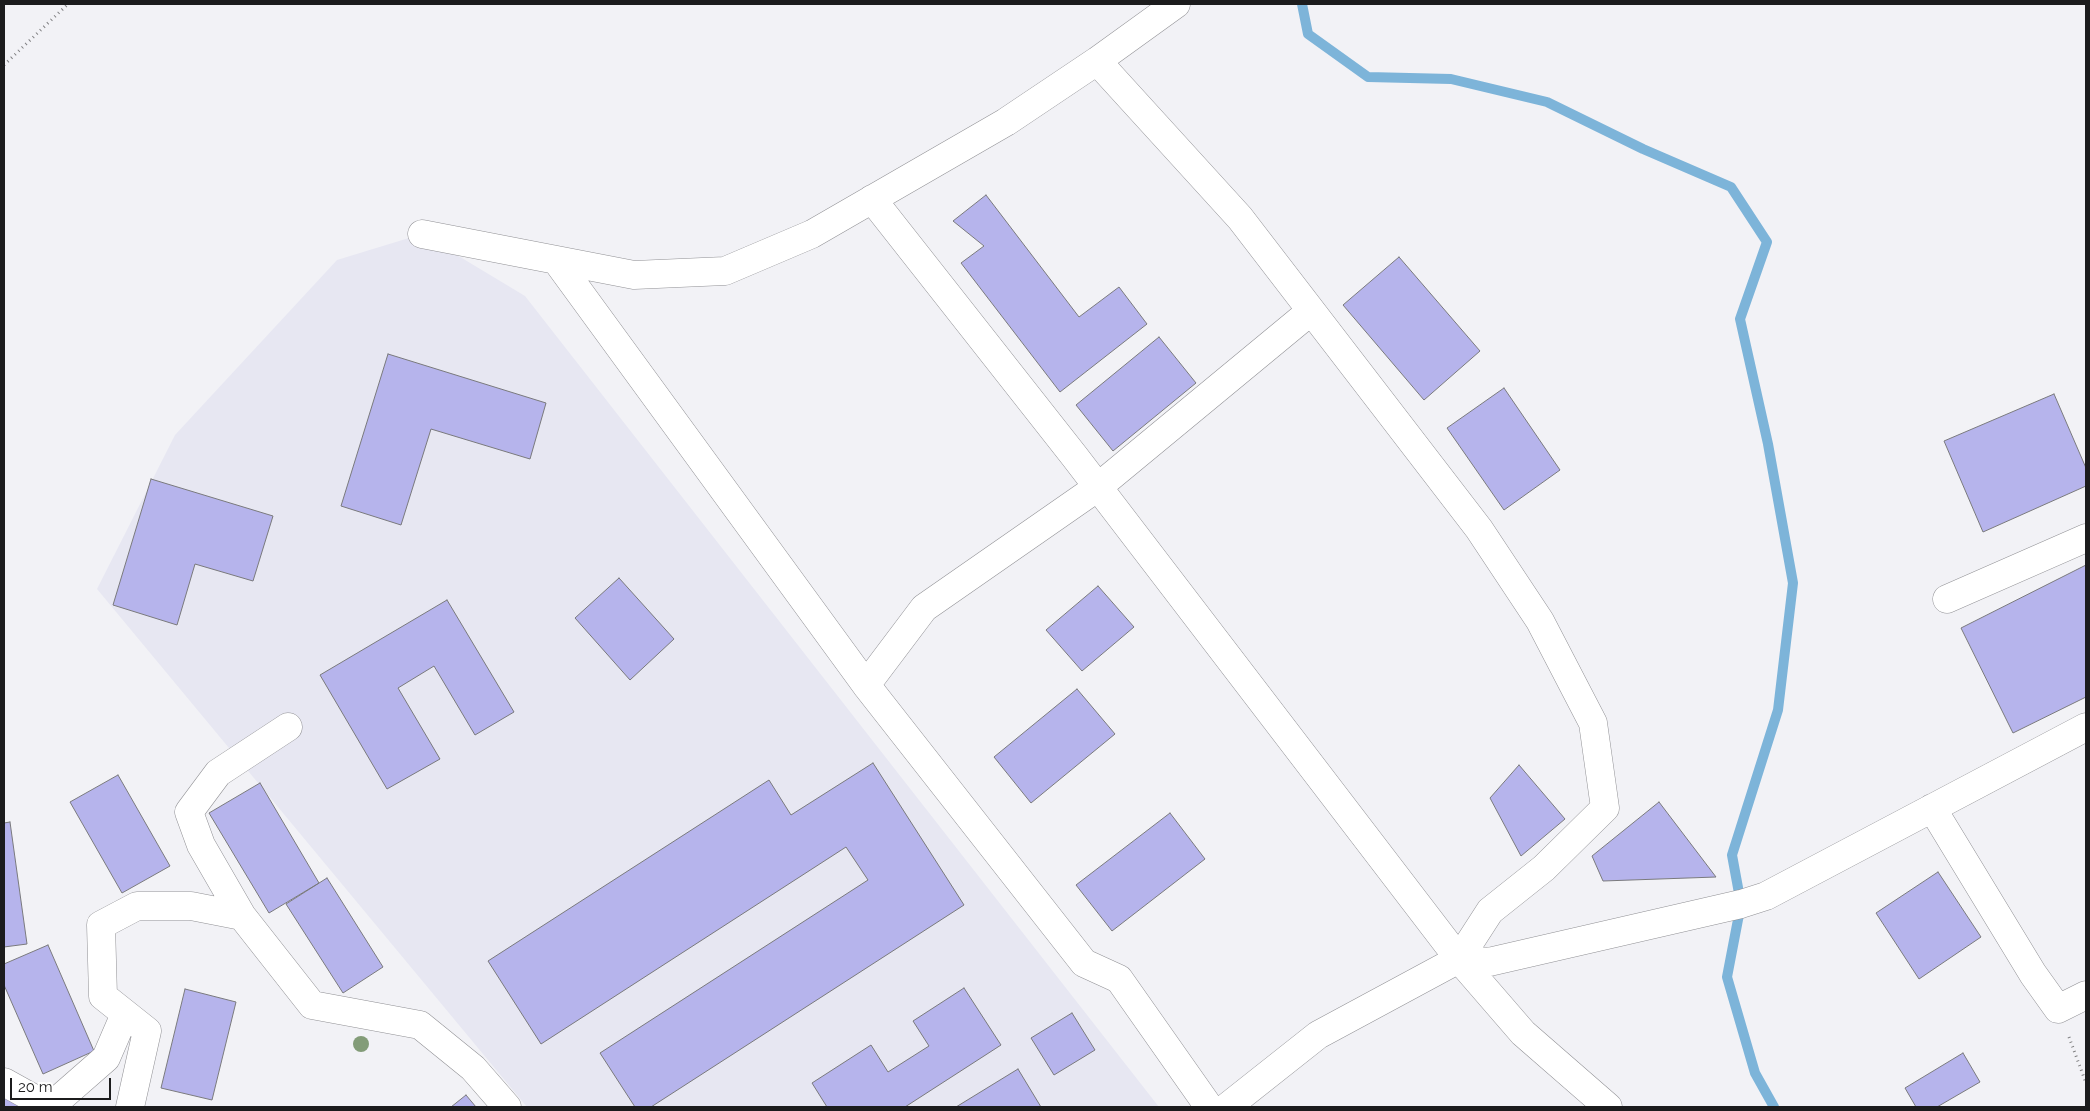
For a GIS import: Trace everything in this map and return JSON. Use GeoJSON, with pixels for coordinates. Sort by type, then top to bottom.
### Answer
{"type":"FeatureCollection","features":[{"type":"Feature","properties":{"kind":"street"},"geometry":{"type":"LineString","coordinates":[[422,234],[634,275],[725,271],[812,234],[1006,122],[1097,61],[1176,4]]}},
{"type":"Feature","properties":{"kind":"street"},"geometry":{"type":"LineString","coordinates":[[1097,61],[1240,218],[1479,529],[1540,621],[1593,723],[1605,808],[1544,868],[1490,911],[1459,959],[1318,1035],[1227,1107]]}},
{"type":"Feature","properties":{"kind":"street"},"geometry":{"type":"LineString","coordinates":[[872,198],[1098,487],[1459,959],[1523,1033],[1608,1107]]}},
{"type":"Feature","properties":{"kind":"street"},"geometry":{"type":"LineString","coordinates":[[556,260],[866,685],[1084,963],[1119,979],[1209,1107]]}},
{"type":"Feature","properties":{"kind":"street"},"geometry":{"type":"LineString","coordinates":[[866,685],[924,608],[1098,487],[1311,311]]}},
{"type":"Feature","properties":{"kind":"street"},"geometry":{"type":"LineString","coordinates":[[1948,599],[2086,538]]}},
{"type":"Feature","properties":{"kind":"street"},"geometry":{"type":"LineString","coordinates":[[288,727],[218,772],[189,812],[201,845],[242,916],[312,1005],[420,1025],[473,1068],[507,1107]]}},
{"type":"Feature","properties":{"kind":"street"},"geometry":{"type":"LineString","coordinates":[[1459,959],[1489,962],[1740,904],[1766,896],[2086,727]]}},
{"type":"Feature","properties":{"kind":"street"},"geometry":{"type":"LineString","coordinates":[[1932,808],[2033,974],[2058,1010],[2086,995]]}},
{"type":"Feature","properties":{"kind":"street"},"geometry":{"type":"LineString","coordinates":[[130,1107],[146,1031],[103,996],[100,925],[136,906],[191,906],[242,916]]}},
{"type":"Feature","properties":{"kind":"street"},"geometry":{"type":"LineString","coordinates":[[4,1082],[50,1107],[106,1058],[125,1014]]}},
{"type":"Feature","properties":{"kind":"path"},"geometry":{"type":"LineString","coordinates":[[4,65],[68,4]]}},
{"type":"Feature","properties":{"kind":"path"},"geometry":{"type":"LineString","coordinates":[[2058,1010],[2086,1083]]}},
{"type":"Feature","properties":{"kind":"shaded area"},"geometry":{"type":"Polygon","coordinates":[[[422,234],[525,296],[1159,1107],[527,1107],[97,589],[175,435],[337,260],[422,234]]]}},
{"type":"Feature","properties":{"kind":"building"},"geometry":{"type":"Polygon","coordinates":[[[986,195],[1079,317],[1119,287],[1147,324],[1060,392],[961,263],[984,246],[953,221],[986,195]]]}},
{"type":"Feature","properties":{"kind":"building"},"geometry":{"type":"Polygon","coordinates":[[[1399,257],[1480,351],[1424,400],[1343,305],[1399,257]]]}},
{"type":"Feature","properties":{"kind":"building"},"geometry":{"type":"Polygon","coordinates":[[[1159,337],[1196,383],[1113,451],[1076,405],[1159,337]]]}},
{"type":"Feature","properties":{"kind":"building"},"geometry":{"type":"Polygon","coordinates":[[[388,354],[546,403],[530,459],[431,429],[401,525],[341,506],[388,354]]]}},
{"type":"Feature","properties":{"kind":"building"},"geometry":{"type":"Polygon","coordinates":[[[1504,388],[1560,470],[1504,510],[1447,428],[1504,388]]]}},
{"type":"Feature","properties":{"kind":"building"},"geometry":{"type":"Polygon","coordinates":[[[2054,394],[2086,468],[2086,486],[1983,532],[1944,441],[2054,394]]]}},
{"type":"Feature","properties":{"kind":"building"},"geometry":{"type":"Polygon","coordinates":[[[151,479],[273,516],[253,581],[195,564],[177,625],[113,605],[151,479]]]}},
{"type":"Feature","properties":{"kind":"building"},"geometry":{"type":"Polygon","coordinates":[[[2086,565],[2086,697],[2013,733],[1961,628],[2086,565]]]}},
{"type":"Feature","properties":{"kind":"building"},"geometry":{"type":"Polygon","coordinates":[[[619,578],[674,639],[630,680],[575,618],[619,578]]]}},
{"type":"Feature","properties":{"kind":"building"},"geometry":{"type":"Polygon","coordinates":[[[1098,586],[1134,627],[1082,671],[1046,630],[1098,586]]]}},
{"type":"Feature","properties":{"kind":"building"},"geometry":{"type":"Polygon","coordinates":[[[447,600],[514,712],[475,735],[434,666],[398,688],[440,759],[387,789],[320,675],[447,600]]]}},
{"type":"Feature","properties":{"kind":"building"},"geometry":{"type":"Polygon","coordinates":[[[1077,689],[1115,734],[1031,803],[994,757],[1077,689]]]}},
{"type":"Feature","properties":{"kind":"building"},"geometry":{"type":"Polygon","coordinates":[[[873,763],[964,905],[651,1107],[635,1107],[600,1053],[868,880],[846,847],[541,1044],[488,961],[769,780],[791,815],[873,763]]]}},
{"type":"Feature","properties":{"kind":"building"},"geometry":{"type":"Polygon","coordinates":[[[1519,765],[1565,819],[1521,856],[1490,798],[1519,765]]]}},
{"type":"Feature","properties":{"kind":"building"},"geometry":{"type":"Polygon","coordinates":[[[118,775],[170,866],[122,893],[70,802],[118,775]]]}},
{"type":"Feature","properties":{"kind":"building"},"geometry":{"type":"Polygon","coordinates":[[[260,783],[319,883],[269,913],[209,813],[260,783]]]}},
{"type":"Feature","properties":{"kind":"building"},"geometry":{"type":"Polygon","coordinates":[[[1659,802],[1716,877],[1603,881],[1592,856],[1659,802]]]}},
{"type":"Feature","properties":{"kind":"building"},"geometry":{"type":"Polygon","coordinates":[[[1170,813],[1205,859],[1112,931],[1076,885],[1170,813]]]}},
{"type":"Feature","properties":{"kind":"building"},"geometry":{"type":"Polygon","coordinates":[[[10,822],[27,944],[4,947],[4,823],[10,822]]]}},
{"type":"Feature","properties":{"kind":"building"},"geometry":{"type":"Polygon","coordinates":[[[1938,872],[1981,937],[1919,979],[1876,913],[1938,872]]]}},
{"type":"Feature","properties":{"kind":"building"},"geometry":{"type":"Polygon","coordinates":[[[327,878],[383,967],[343,993],[286,904],[327,878]]]}},
{"type":"Feature","properties":{"kind":"building"},"geometry":{"type":"Polygon","coordinates":[[[48,945],[94,1051],[43,1074],[4,985],[4,964],[48,945]]]}},
{"type":"Feature","properties":{"kind":"building"},"geometry":{"type":"Polygon","coordinates":[[[964,988],[1001,1045],[905,1107],[827,1107],[812,1083],[871,1045],[888,1072],[929,1046],[913,1021],[964,988]]]}},
{"type":"Feature","properties":{"kind":"building"},"geometry":{"type":"Polygon","coordinates":[[[185,989],[236,1002],[212,1100],[161,1088],[185,989]]]}},
{"type":"Feature","properties":{"kind":"building"},"geometry":{"type":"Polygon","coordinates":[[[1072,1013],[1095,1050],[1054,1075],[1031,1038],[1072,1013]]]}},
{"type":"Feature","properties":{"kind":"building"},"geometry":{"type":"Polygon","coordinates":[[[1963,1053],[1980,1082],[1937,1107],[1916,1107],[1905,1088],[1963,1053]]]}},
{"type":"Feature","properties":{"kind":"building"},"geometry":{"type":"Polygon","coordinates":[[[1018,1069],[1041,1107],[956,1107],[1018,1069]]]}},
{"type":"Feature","properties":{"kind":"building"},"geometry":{"type":"Polygon","coordinates":[[[4,1095],[26,1107],[4,1107],[4,1095]]]}},
{"type":"Feature","properties":{"kind":"building"},"geometry":{"type":"Polygon","coordinates":[[[466,1095],[476,1107],[451,1107],[466,1095]]]}},
{"type":"Feature","properties":{"kind":"waterway"},"geometry":{"type":"LineString","coordinates":[[1302,4],[1308,34],[1368,77],[1451,79],[1547,102],[1643,149],[1731,187],[1767,242],[1740,319],[1768,444],[1793,583],[1778,710],[1732,855],[1741,904],[1727,977],[1755,1073],[1774,1107]]}}]}
